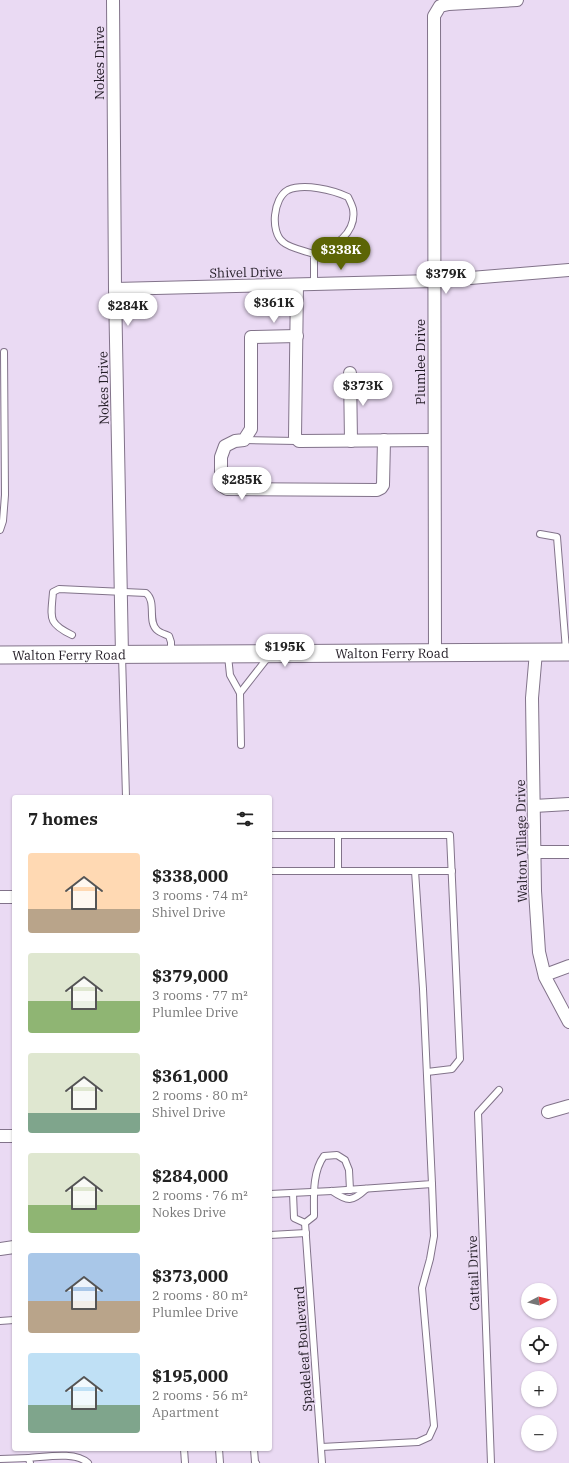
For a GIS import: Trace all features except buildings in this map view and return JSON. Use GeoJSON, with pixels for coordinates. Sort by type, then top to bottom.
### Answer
{"type":"FeatureCollection","features":[{"type":"Feature","properties":{"kind":"street","name":"Nokes Drive"},"geometry":{"type":"LineString","coordinates":[[112,0],[115,289],[122,654]]}},
{"type":"Feature","properties":{"kind":"street","name":"Plumlee Drive"},"geometry":{"type":"LineString","coordinates":[[435,653],[434,16],[440,6],[449,4],[518,0]]}},
{"type":"Feature","properties":{"kind":"street","name":"Shivel Drive"},"geometry":{"type":"LineString","coordinates":[[115,289],[434,281],[569,270]]}},
{"type":"Feature","properties":{"kind":"street"},"geometry":{"type":"LineString","coordinates":[[298,284],[296,437],[299,441],[434,440]]}},
{"type":"Feature","properties":{"kind":"street"},"geometry":{"type":"LineString","coordinates":[[297,336],[251,337],[251,429],[244,440],[235,441],[226,446],[220,457],[221,485],[227,489],[377,490],[383,485],[384,440]]}},
{"type":"Feature","properties":{"kind":"street"},"geometry":{"type":"LineString","coordinates":[[350,373],[351,441]]}},
{"type":"Feature","properties":{"kind":"street","name":"Walton Village Drive"},"geometry":{"type":"LineString","coordinates":[[536,652],[532,698],[535,891],[539,952],[545,975],[569,1022]]}},
{"type":"Feature","properties":{"kind":"street","name":"Walton Ferry Road"},"geometry":{"type":"LineString","coordinates":[[0,655],[568,652]]}},
{"type":"Feature","properties":{"kind":"street"},"geometry":{"type":"LineString","coordinates":[[534,806],[569,804]]}},
{"type":"Feature","properties":{"kind":"street"},"geometry":{"type":"LineString","coordinates":[[534,852],[569,852]]}},
{"type":"Feature","properties":{"kind":"street"},"geometry":{"type":"LineString","coordinates":[[0,897],[12,897]]}},
{"type":"Feature","properties":{"kind":"street"},"geometry":{"type":"LineString","coordinates":[[545,975],[569,966]]}},
{"type":"Feature","properties":{"kind":"street"},"geometry":{"type":"LineString","coordinates":[[548,1112],[569,1106]]}},
{"type":"Feature","properties":{"kind":"street"},"geometry":{"type":"LineString","coordinates":[[0,1136],[12,1136]]}},
{"type":"Feature","properties":{"kind":"street"},"geometry":{"type":"LineString","coordinates":[[0,1249],[12,1247]]}},
{"type":"Feature","properties":{"kind":"lane"},"geometry":{"type":"LineString","coordinates":[[303,187],[336,192],[348,197],[353,208],[353,217],[349,231],[340,242],[314,254],[283,242],[277,234],[274,223],[276,210],[279,199],[288,190],[303,187]]}},
{"type":"Feature","properties":{"kind":"lane"},"geometry":{"type":"LineString","coordinates":[[314,254],[314,284]]}},
{"type":"Feature","properties":{"kind":"lane"},"geometry":{"type":"LineString","coordinates":[[0,530],[3,521],[5,495],[4,352]]}},
{"type":"Feature","properties":{"kind":"lane"},"geometry":{"type":"LineString","coordinates":[[244,440],[299,441]]}},
{"type":"Feature","properties":{"kind":"lane"},"geometry":{"type":"LineString","coordinates":[[540,534],[557,537],[568,652]]}},
{"type":"Feature","properties":{"kind":"lane"},"geometry":{"type":"LineString","coordinates":[[72,635],[56,626],[52,621],[53,592],[59,589],[146,593],[149,595],[151,600],[154,625],[158,631],[169,636],[171,642],[170,655]]}},
{"type":"Feature","properties":{"kind":"lane"},"geometry":{"type":"LineString","coordinates":[[122,654],[126,795]]}},
{"type":"Feature","properties":{"kind":"lane"},"geometry":{"type":"LineString","coordinates":[[227,654],[230,675],[240,693],[241,745]]}},
{"type":"Feature","properties":{"kind":"lane"},"geometry":{"type":"LineString","coordinates":[[240,693],[270,654]]}},
{"type":"Feature","properties":{"kind":"lane"},"geometry":{"type":"LineString","coordinates":[[272,835],[450,835],[460,1059],[452,1069],[427,1072]]}},
{"type":"Feature","properties":{"kind":"lane"},"geometry":{"type":"LineString","coordinates":[[338,835],[338,871]]}},
{"type":"Feature","properties":{"kind":"lane"},"geometry":{"type":"LineString","coordinates":[[272,871],[452,871]]}},
{"type":"Feature","properties":{"kind":"lane"},"geometry":{"type":"LineString","coordinates":[[322,1447],[418,1442],[429,1437],[434,1426],[422,1288],[434,1236],[427,1072],[415,871]]}},
{"type":"Feature","properties":{"kind":"lane","name":"Cattail Drive"},"geometry":{"type":"LineString","coordinates":[[491,1463],[478,1113],[499,1090]]}},
{"type":"Feature","properties":{"kind":"lane"},"geometry":{"type":"LineString","coordinates":[[293,1193],[294,1218],[305,1223],[314,1216],[314,1192],[319,1162],[324,1156],[337,1155],[345,1160],[349,1170],[350,1190]]}},
{"type":"Feature","properties":{"kind":"lane"},"geometry":{"type":"LineString","coordinates":[[272,1194],[432,1184]]}},
{"type":"Feature","properties":{"kind":"lane"},"geometry":{"type":"LineString","coordinates":[[332,1191],[344,1199],[356,1198],[366,1189]]}},
{"type":"Feature","properties":{"kind":"lane","name":"Spadeleaf Boulevard"},"geometry":{"type":"LineString","coordinates":[[305,1223],[322,1463]]}},
{"type":"Feature","properties":{"kind":"lane"},"geometry":{"type":"LineString","coordinates":[[272,1235],[306,1233]]}},
{"type":"Feature","properties":{"kind":"lane"},"geometry":{"type":"LineString","coordinates":[[0,1321],[12,1320]]}},
{"type":"Feature","properties":{"kind":"lane"},"geometry":{"type":"LineString","coordinates":[[184,1451],[185,1463]]}},
{"type":"Feature","properties":{"kind":"lane"},"geometry":{"type":"LineString","coordinates":[[219,1451],[220,1463]]}},
{"type":"Feature","properties":{"kind":"lane"},"geometry":{"type":"LineString","coordinates":[[254,1451],[256,1463]]}},
{"type":"Feature","properties":{"kind":"lane"},"geometry":{"type":"LineString","coordinates":[[0,1459],[30,1461],[59,1452],[85,1460],[88,1463]]}}]}
